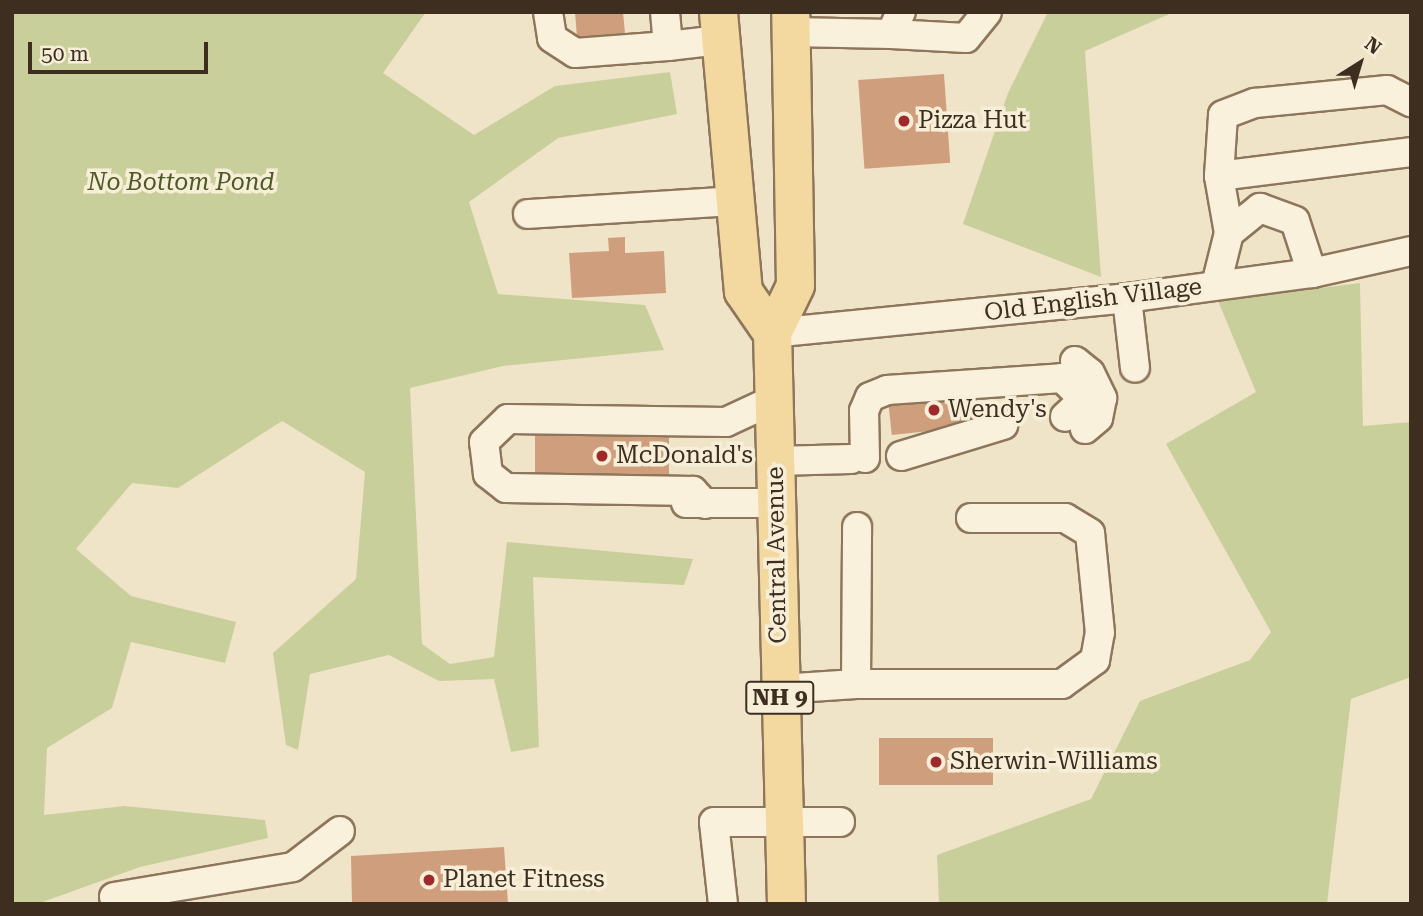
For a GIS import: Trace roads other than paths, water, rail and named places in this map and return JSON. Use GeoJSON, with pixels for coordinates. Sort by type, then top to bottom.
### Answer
{"type":"FeatureCollection","features":[{"type":"Feature","properties":{"kind":"main road","name":"Central Avenue"},"geometry":{"type":"LineString","coordinates":[[786,904],[775,461],[767,406],[772,333],[795,285],[790,22]]}},
{"type":"Feature","properties":{"kind":"main road"},"geometry":{"type":"LineString","coordinates":[[719,26],[743,291],[772,333]]}},
{"type":"Feature","properties":{"kind":"street"},"geometry":{"type":"LineString","coordinates":[[548,12],[552,38],[575,53],[668,46],[719,26]]}},
{"type":"Feature","properties":{"kind":"street"},"geometry":{"type":"LineString","coordinates":[[665,12],[668,46]]}},
{"type":"Feature","properties":{"kind":"street"},"geometry":{"type":"LineString","coordinates":[[790,22],[896,23],[966,38],[987,12]]}},
{"type":"Feature","properties":{"kind":"street"},"geometry":{"type":"LineString","coordinates":[[1216,285],[1228,233],[1219,176],[1223,115],[1236,107],[1387,90],[1411,102]]}},
{"type":"Feature","properties":{"kind":"street"},"geometry":{"type":"LineString","coordinates":[[1219,176],[1411,152]]}},
{"type":"Feature","properties":{"kind":"street"},"geometry":{"type":"LineString","coordinates":[[528,214],[735,201]]}},
{"type":"Feature","properties":{"kind":"street"},"geometry":{"type":"LineString","coordinates":[[1228,233],[1260,208],[1278,210],[1304,237],[1312,273]]}},
{"type":"Feature","properties":{"kind":"street","name":"Old English Village"},"geometry":{"type":"LineString","coordinates":[[772,333],[1127,298],[1312,273],[1411,251]]}},
{"type":"Feature","properties":{"kind":"street"},"geometry":{"type":"LineString","coordinates":[[1127,298],[1135,368]]}},
{"type":"Feature","properties":{"kind":"street"},"geometry":{"type":"LineString","coordinates":[[775,461],[858,459],[864,411],[878,392],[917,375],[1040,361]]}},
{"type":"Feature","properties":{"kind":"street"},"geometry":{"type":"LineString","coordinates":[[878,392],[913,387],[1062,378],[1084,399],[1075,423],[1098,418],[1102,398],[1090,373],[1075,361]]}},
{"type":"Feature","properties":{"kind":"street"},"geometry":{"type":"LineString","coordinates":[[715,405],[767,406]]}},
{"type":"Feature","properties":{"kind":"street"},"geometry":{"type":"LineString","coordinates":[[705,504],[694,491],[506,488],[488,474],[484,442],[508,419],[716,423],[767,406]]}},
{"type":"Feature","properties":{"kind":"street"},"geometry":{"type":"LineString","coordinates":[[901,456],[1003,425]]}},
{"type":"Feature","properties":{"kind":"street"},"geometry":{"type":"LineString","coordinates":[[610,501],[776,503]]}},
{"type":"Feature","properties":{"kind":"street"},"geometry":{"type":"LineString","coordinates":[[780,689],[856,684],[1062,684],[1095,660],[1100,634],[1090,533],[1065,518],[971,518]]}},
{"type":"Feature","properties":{"kind":"street"},"geometry":{"type":"LineString","coordinates":[[856,684],[857,527]]}},
{"type":"Feature","properties":{"kind":"street"},"geometry":{"type":"LineString","coordinates":[[723,904],[714,822],[840,822]]}},
{"type":"Feature","properties":{"kind":"street"},"geometry":{"type":"LineString","coordinates":[[114,897],[293,867],[340,831]]}},
{"type":"Feature","properties":{"kind":"place","name":"Pizza Hut"},"geometry":{"type":"Point","coordinates":[904,121]}},
{"type":"Feature","properties":{"kind":"place","name":"Wendy's"},"geometry":{"type":"Point","coordinates":[934,410]}},
{"type":"Feature","properties":{"kind":"place","name":"McDonald's"},"geometry":{"type":"Point","coordinates":[602,456]}},
{"type":"Feature","properties":{"kind":"place","name":"Sherwin-Williams"},"geometry":{"type":"Point","coordinates":[936,762]}},
{"type":"Feature","properties":{"kind":"place","name":"Planet Fitness"},"geometry":{"type":"Point","coordinates":[429,880]}},
{"type":"Feature","properties":{"kind":"park label","name":"No Bottom Pond"},"geometry":{"type":"Point","coordinates":[181,183]}}]}
